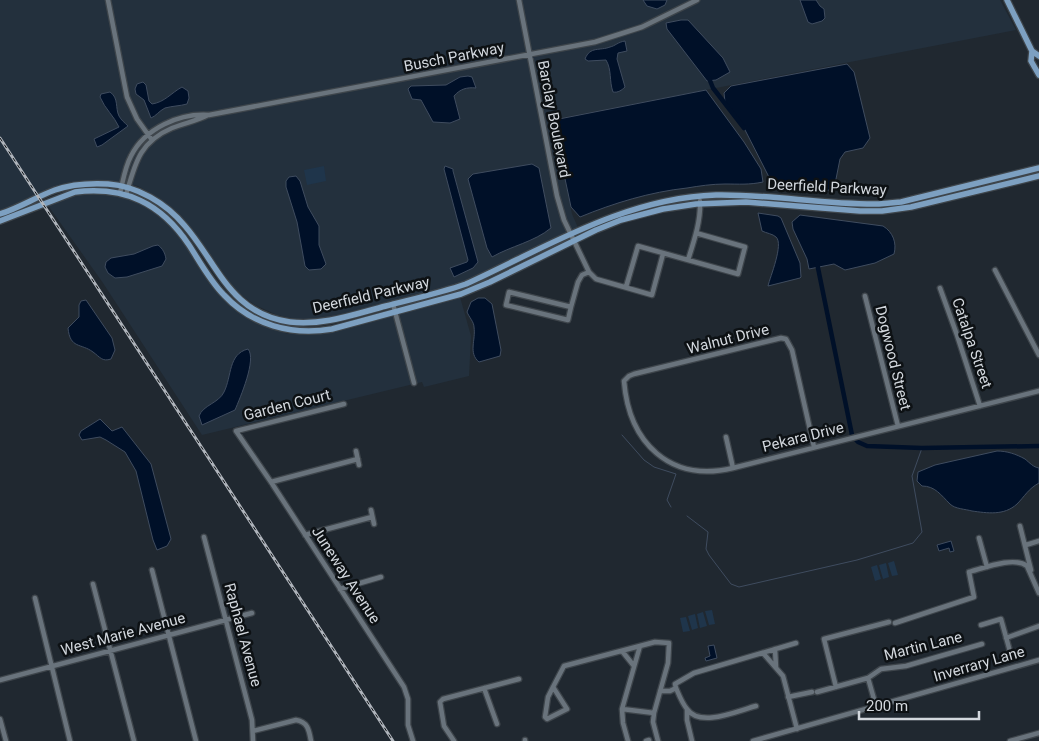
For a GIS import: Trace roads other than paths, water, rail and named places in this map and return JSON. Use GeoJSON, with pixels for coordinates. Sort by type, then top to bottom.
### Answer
{"type":"FeatureCollection","features":[{"type":"Feature","properties":{"kind":"main road"},"geometry":{"type":"LineString","coordinates":[[1007,0],[1032,51],[1039,56]]}},
{"type":"Feature","properties":{"kind":"main road"},"geometry":{"type":"LineString","coordinates":[[1032,51],[1031,61],[1039,76]]}},
{"type":"Feature","properties":{"kind":"main road","name":"Deerfield Parkway"},"geometry":{"type":"LineString","coordinates":[[0,214],[65,187],[92,183],[125,187],[157,201],[177,216],[187,227],[227,286],[247,304],[262,313],[289,322],[317,322],[466,284],[571,234],[629,211],[658,204],[700,197],[745,195],[880,204],[901,202],[1039,168]]}},
{"type":"Feature","properties":{"kind":"main road","name":"Deerfield Parkway"},"geometry":{"type":"LineString","coordinates":[[0,221],[75,192],[102,191],[123,194],[149,204],[169,220],[184,237],[222,294],[240,309],[259,321],[284,329],[310,331],[332,329],[456,296],[574,240],[621,220],[643,214],[700,204],[746,202],[860,212],[882,212],[911,207],[1039,176]]}},
{"type":"Feature","properties":{"kind":"street"},"geometry":{"type":"LineString","coordinates":[[108,0],[127,97],[137,119],[152,140]]}},
{"type":"Feature","properties":{"kind":"street","name":"Barclay Boulevard"},"geometry":{"type":"LineString","coordinates":[[519,0],[557,196],[564,220],[574,240]]}},
{"type":"Feature","properties":{"kind":"street","name":"Busch Parkway"},"geometry":{"type":"LineString","coordinates":[[125,187],[138,158],[152,140],[162,133],[209,115],[578,46],[642,27],[697,0]]}},
{"type":"Feature","properties":{"kind":"street","name":"Busch Parkway"},"geometry":{"type":"LineString","coordinates":[[123,194],[132,155],[148,135],[173,121],[199,114],[209,115]]}},
{"type":"Feature","properties":{"kind":"street"},"geometry":{"type":"LineString","coordinates":[[688,260],[696,233],[700,197]]}},
{"type":"Feature","properties":{"kind":"street"},"geometry":{"type":"LineString","coordinates":[[626,287],[638,246],[738,274],[745,247],[696,233]]}},
{"type":"Feature","properties":{"kind":"street"},"geometry":{"type":"LineString","coordinates":[[574,240],[589,272],[596,279],[652,295],[663,254]]}},
{"type":"Feature","properties":{"kind":"street"},"geometry":{"type":"LineString","coordinates":[[995,270],[1039,355]]}},
{"type":"Feature","properties":{"kind":"street"},"geometry":{"type":"LineString","coordinates":[[571,308],[509,292],[506,305],[568,320],[578,282],[582,275],[589,272]]}},
{"type":"Feature","properties":{"kind":"street","name":"Catalpa Street"},"geometry":{"type":"LineString","coordinates":[[940,288],[980,406]]}},
{"type":"Feature","properties":{"kind":"street","name":"Dogwood Street"},"geometry":{"type":"LineString","coordinates":[[865,296],[898,426]]}},
{"type":"Feature","properties":{"kind":"street"},"geometry":{"type":"LineString","coordinates":[[393,304],[414,383]]}},
{"type":"Feature","properties":{"kind":"street","name":"Walnut Drive"},"geometry":{"type":"LineString","coordinates":[[626,379],[634,374],[781,338],[786,339],[792,350],[814,447]]}},
{"type":"Feature","properties":{"kind":"street","name":"Pekara Drive"},"geometry":{"type":"LineString","coordinates":[[626,379],[624,386],[636,428],[648,446],[656,454],[674,465],[693,470],[715,471],[1039,391]]}},
{"type":"Feature","properties":{"kind":"street","name":"Garden Court"},"geometry":{"type":"LineString","coordinates":[[236,431],[344,404]]}},
{"type":"Feature","properties":{"kind":"street","name":"Juneway Avenue"},"geometry":{"type":"LineString","coordinates":[[236,431],[404,687],[408,699],[408,725],[413,741]]}},
{"type":"Feature","properties":{"kind":"street"},"geometry":{"type":"LineString","coordinates":[[726,437],[733,468]]}},
{"type":"Feature","properties":{"kind":"street"},"geometry":{"type":"LineString","coordinates":[[356,451],[359,464]]}},
{"type":"Feature","properties":{"kind":"street"},"geometry":{"type":"LineString","coordinates":[[270,482],[358,459]]}},
{"type":"Feature","properties":{"kind":"street"},"geometry":{"type":"LineString","coordinates":[[371,510],[374,524]]}},
{"type":"Feature","properties":{"kind":"street"},"geometry":{"type":"LineString","coordinates":[[305,535],[372,517]]}},
{"type":"Feature","properties":{"kind":"street"},"geometry":{"type":"LineString","coordinates":[[1020,526],[1033,579]]}},
{"type":"Feature","properties":{"kind":"street","name":"Raphael Avenue"},"geometry":{"type":"LineString","coordinates":[[204,537],[252,720],[253,741]]}},
{"type":"Feature","properties":{"kind":"street"},"geometry":{"type":"LineString","coordinates":[[979,538],[987,567]]}},
{"type":"Feature","properties":{"kind":"street"},"geometry":{"type":"LineString","coordinates":[[1026,545],[1039,541]]}},
{"type":"Feature","properties":{"kind":"street"},"geometry":{"type":"LineString","coordinates":[[895,623],[974,597],[969,572],[999,563],[1020,563],[1028,566],[1039,593]]}},
{"type":"Feature","properties":{"kind":"street"},"geometry":{"type":"LineString","coordinates":[[152,570],[196,741]]}},
{"type":"Feature","properties":{"kind":"street"},"geometry":{"type":"LineString","coordinates":[[340,589],[381,577]]}},
{"type":"Feature","properties":{"kind":"street"},"geometry":{"type":"LineString","coordinates":[[93,584],[134,741]]}},
{"type":"Feature","properties":{"kind":"street"},"geometry":{"type":"LineString","coordinates":[[35,598],[70,741]]}},
{"type":"Feature","properties":{"kind":"street","name":"West Marie Avenue"},"geometry":{"type":"LineString","coordinates":[[0,680],[252,613]]}},
{"type":"Feature","properties":{"kind":"street"},"geometry":{"type":"LineString","coordinates":[[981,625],[1001,619],[1011,656]]}},
{"type":"Feature","properties":{"kind":"street"},"geometry":{"type":"LineString","coordinates":[[836,687],[824,639],[889,622]]}},
{"type":"Feature","properties":{"kind":"street"},"geometry":{"type":"LineString","coordinates":[[1006,638],[1039,626]]}},
{"type":"Feature","properties":{"kind":"street"},"geometry":{"type":"LineString","coordinates":[[553,687],[567,709],[547,719],[545,717],[548,697],[553,687],[564,666],[655,642],[669,643],[668,663],[654,713],[653,722],[658,741]]}},
{"type":"Feature","properties":{"kind":"street"},"geometry":{"type":"LineString","coordinates":[[756,706],[706,719],[696,717],[687,710],[675,684],[694,673],[796,643]]}},
{"type":"Feature","properties":{"kind":"street","name":"Martin Lane"},"geometry":{"type":"LineString","coordinates":[[788,697],[827,690],[868,678],[881,669],[906,666],[982,644]]}},
{"type":"Feature","properties":{"kind":"street"},"geometry":{"type":"LineString","coordinates":[[628,741],[623,723],[622,709],[640,646]]}},
{"type":"Feature","properties":{"kind":"street"},"geometry":{"type":"LineString","coordinates":[[776,649],[776,667]]}},
{"type":"Feature","properties":{"kind":"street"},"geometry":{"type":"LineString","coordinates":[[622,651],[634,666]]}},
{"type":"Feature","properties":{"kind":"street"},"geometry":{"type":"LineString","coordinates":[[763,653],[783,676],[797,729]]}},
{"type":"Feature","properties":{"kind":"street","name":"Inverrary Lane"},"geometry":{"type":"LineString","coordinates":[[753,741],[1039,660]]}},
{"type":"Feature","properties":{"kind":"street"},"geometry":{"type":"LineString","coordinates":[[868,678],[876,706]]}},
{"type":"Feature","properties":{"kind":"street"},"geometry":{"type":"LineString","coordinates":[[453,739],[444,726],[440,702],[446,698],[519,679]]}},
{"type":"Feature","properties":{"kind":"street"},"geometry":{"type":"LineString","coordinates":[[484,688],[497,724]]}},
{"type":"Feature","properties":{"kind":"street"},"geometry":{"type":"LineString","coordinates":[[660,691],[670,692],[676,688]]}},
{"type":"Feature","properties":{"kind":"street"},"geometry":{"type":"LineString","coordinates":[[622,709],[654,713]]}},
{"type":"Feature","properties":{"kind":"street"},"geometry":{"type":"LineString","coordinates":[[687,710],[687,720],[692,741]]}},
{"type":"Feature","properties":{"kind":"street"},"geometry":{"type":"LineString","coordinates":[[0,719],[6,741]]}},
{"type":"Feature","properties":{"kind":"street"},"geometry":{"type":"LineString","coordinates":[[253,731],[296,720],[307,726],[311,741]]}},
{"type":"Feature","properties":{"kind":"street"},"geometry":{"type":"LineString","coordinates":[[1010,741],[1039,733]]}},
{"type":"Feature","properties":{"kind":"waterway"},"geometry":{"type":"LineString","coordinates":[[709,78],[713,88],[744,128]]}},
{"type":"Feature","properties":{"kind":"waterway"},"geometry":{"type":"LineString","coordinates":[[817,263],[852,435],[858,442],[867,446],[922,448],[1039,446]]}},
{"type":"Feature","properties":{"kind":"waterway"},"geometry":{"type":"LineString","coordinates":[[622,435],[644,460],[654,467],[676,474],[667,500],[671,507]]}},
{"type":"Feature","properties":{"kind":"waterway"},"geometry":{"type":"LineString","coordinates":[[687,516],[708,532],[706,549],[709,555],[731,584],[739,587],[857,560],[913,543],[922,532],[912,476],[922,448]]}},
{"type":"Feature","properties":{"kind":"railway"},"geometry":{"type":"LineString","coordinates":[[0,138],[393,741]]}}]}
